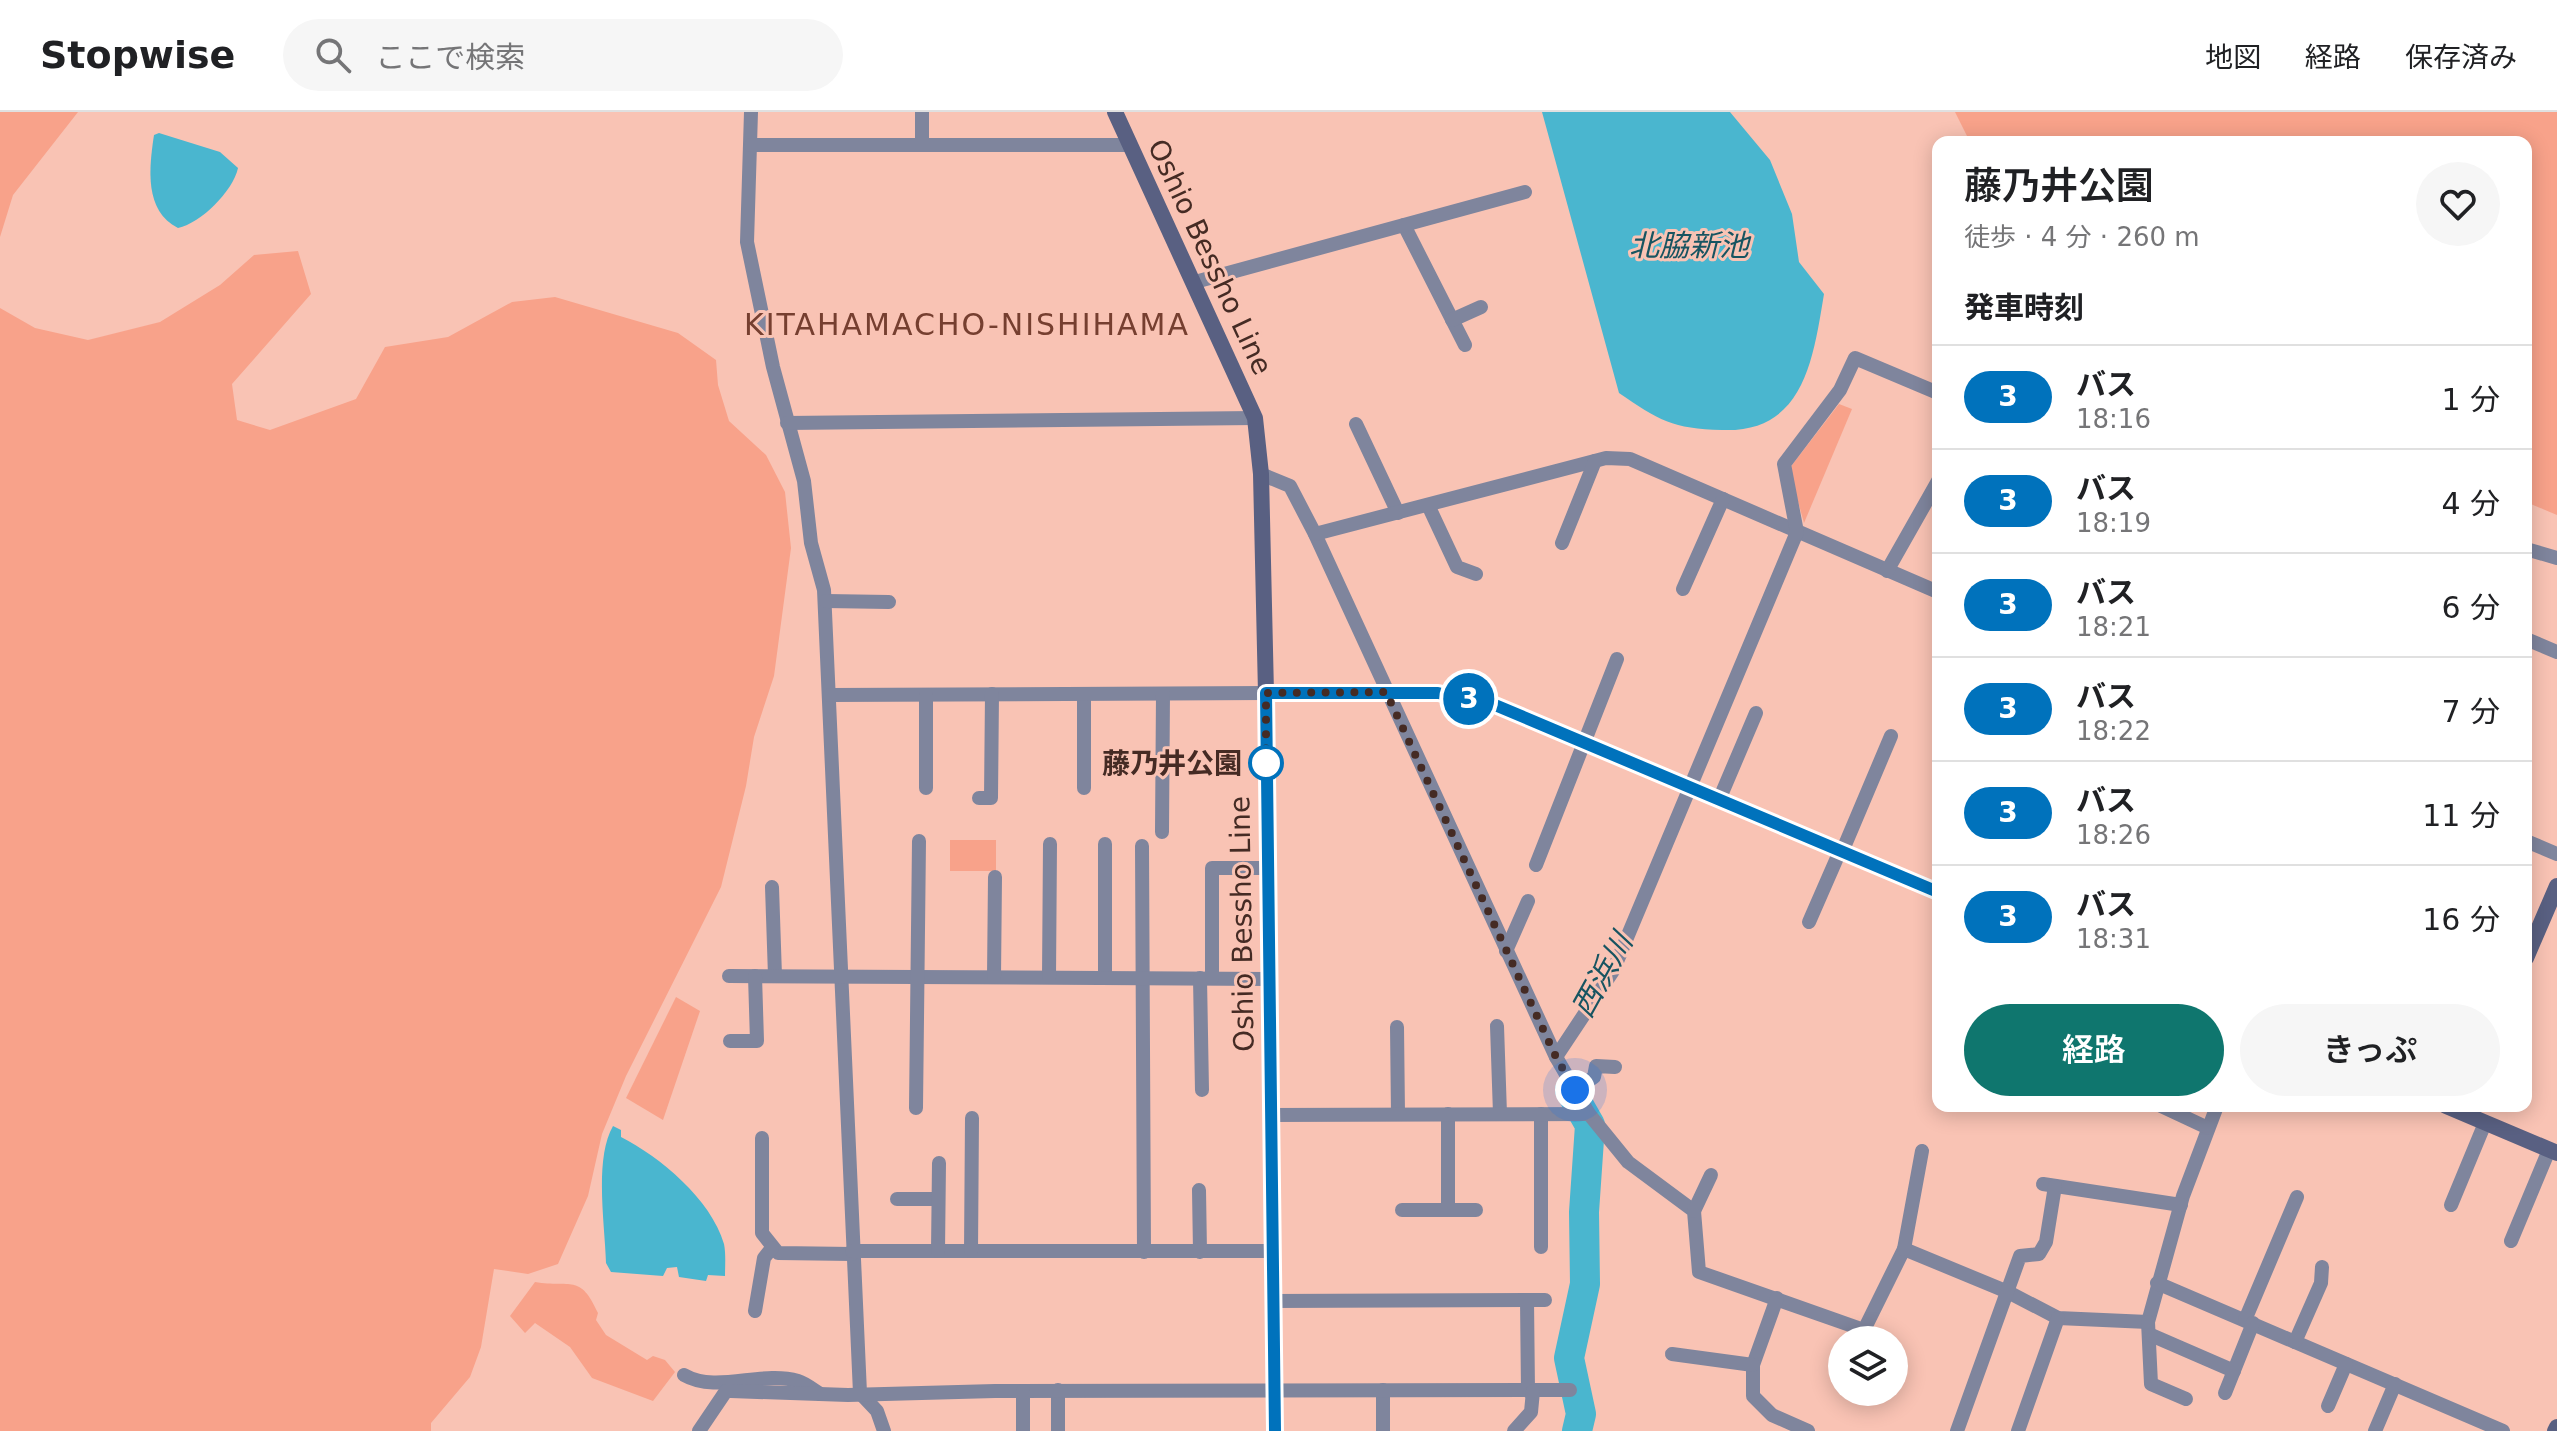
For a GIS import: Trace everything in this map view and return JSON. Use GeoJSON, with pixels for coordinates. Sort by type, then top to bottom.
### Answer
{"type":"FeatureCollection","features":[{"type":"Feature","properties":{"kind":"main road","name":"Oshio Bessho Line"},"geometry":{"type":"LineString","coordinates":[[1115,112],[1255,418],[1261,474],[1266,693],[1275,1431]]}},
{"type":"Feature","properties":{"kind":"main road"},"geometry":{"type":"LineString","coordinates":[[1266,693],[1438,693],[1479,701],[1932,890]]}},
{"type":"Feature","properties":{"kind":"main road"},"geometry":{"type":"LineString","coordinates":[[2532,944],[2557,886]]}},
{"type":"Feature","properties":{"kind":"main road"},"geometry":{"type":"LineString","coordinates":[[2464,1112],[2553,1151]]}},
{"type":"Feature","properties":{"kind":"street"},"geometry":{"type":"LineString","coordinates":[[751,112],[747,242],[787,423],[804,481],[811,543],[826,601],[860,1393],[877,1411],[884,1431]]}},
{"type":"Feature","properties":{"kind":"street"},"geometry":{"type":"LineString","coordinates":[[922,112],[922,145]]}},
{"type":"Feature","properties":{"kind":"street"},"geometry":{"type":"LineString","coordinates":[[751,145],[1130,145]]}},
{"type":"Feature","properties":{"kind":"street"},"geometry":{"type":"LineString","coordinates":[[1195,282],[1525,192]]}},
{"type":"Feature","properties":{"kind":"street"},"geometry":{"type":"LineString","coordinates":[[1404,225],[1446,319],[1465,345]]}},
{"type":"Feature","properties":{"kind":"street"},"geometry":{"type":"LineString","coordinates":[[1446,319],[1481,307]]}},
{"type":"Feature","properties":{"kind":"street"},"geometry":{"type":"LineString","coordinates":[[1556,1057],[1613,971],[1797,532],[1784,464],[1840,390],[1855,358],[1932,390]]}},
{"type":"Feature","properties":{"kind":"street"},"geometry":{"type":"LineString","coordinates":[[787,423],[1255,418]]}},
{"type":"Feature","properties":{"kind":"street"},"geometry":{"type":"LineString","coordinates":[[1356,424],[1398,513]]}},
{"type":"Feature","properties":{"kind":"street"},"geometry":{"type":"LineString","coordinates":[[1315,534],[1595,461],[1630,459],[1932,590]]}},
{"type":"Feature","properties":{"kind":"street"},"geometry":{"type":"LineString","coordinates":[[1562,543],[1595,461]]}},
{"type":"Feature","properties":{"kind":"street"},"geometry":{"type":"LineString","coordinates":[[1261,474],[1290,486],[1315,534],[1556,1057],[1589,1114],[1645,1177],[1694,1211]]}},
{"type":"Feature","properties":{"kind":"street"},"geometry":{"type":"LineString","coordinates":[[1887,571],[1932,492]]}},
{"type":"Feature","properties":{"kind":"street"},"geometry":{"type":"LineString","coordinates":[[1683,589],[1723,499]]}},
{"type":"Feature","properties":{"kind":"street"},"geometry":{"type":"LineString","coordinates":[[1428,505],[1457,567],[1476,574]]}},
{"type":"Feature","properties":{"kind":"street"},"geometry":{"type":"LineString","coordinates":[[2532,551],[2557,558]]}},
{"type":"Feature","properties":{"kind":"street"},"geometry":{"type":"LineString","coordinates":[[826,601],[889,602]]}},
{"type":"Feature","properties":{"kind":"street"},"geometry":{"type":"LineString","coordinates":[[2532,642],[2557,652]]}},
{"type":"Feature","properties":{"kind":"street"},"geometry":{"type":"LineString","coordinates":[[1536,865],[1617,659]]}},
{"type":"Feature","properties":{"kind":"street"},"geometry":{"type":"LineString","coordinates":[[830,695],[1266,693]]}},
{"type":"Feature","properties":{"kind":"street"},"geometry":{"type":"LineString","coordinates":[[979,798],[991,798],[992,694]]}},
{"type":"Feature","properties":{"kind":"street"},"geometry":{"type":"LineString","coordinates":[[1084,694],[1084,788]]}},
{"type":"Feature","properties":{"kind":"street"},"geometry":{"type":"LineString","coordinates":[[1162,832],[1163,694]]}},
{"type":"Feature","properties":{"kind":"street"},"geometry":{"type":"LineString","coordinates":[[926,695],[926,788]]}},
{"type":"Feature","properties":{"kind":"street"},"geometry":{"type":"LineString","coordinates":[[1719,800],[1756,713]]}},
{"type":"Feature","properties":{"kind":"street"},"geometry":{"type":"LineString","coordinates":[[1809,922],[1891,736]]}},
{"type":"Feature","properties":{"kind":"street"},"geometry":{"type":"LineString","coordinates":[[916,1108],[919,841]]}},
{"type":"Feature","properties":{"kind":"street"},"geometry":{"type":"LineString","coordinates":[[1049,977],[1050,844]]}},
{"type":"Feature","properties":{"kind":"street"},"geometry":{"type":"LineString","coordinates":[[1105,844],[1105,978]]}},
{"type":"Feature","properties":{"kind":"street"},"geometry":{"type":"LineString","coordinates":[[2532,844],[2557,854]]}},
{"type":"Feature","properties":{"kind":"street"},"geometry":{"type":"LineString","coordinates":[[1142,846],[1144,1252]]}},
{"type":"Feature","properties":{"kind":"street"},"geometry":{"type":"LineString","coordinates":[[1202,1090],[1212,868],[1267,868]]}},
{"type":"Feature","properties":{"kind":"street"},"geometry":{"type":"LineString","coordinates":[[994,977],[995,877]]}},
{"type":"Feature","properties":{"kind":"street"},"geometry":{"type":"LineString","coordinates":[[772,887],[775,976]]}},
{"type":"Feature","properties":{"kind":"street"},"geometry":{"type":"LineString","coordinates":[[1506,951],[1528,901]]}},
{"type":"Feature","properties":{"kind":"street"},"geometry":{"type":"LineString","coordinates":[[729,976],[1268,979]]}},
{"type":"Feature","properties":{"kind":"street"},"geometry":{"type":"LineString","coordinates":[[730,1041],[757,1041],[755,976]]}},
{"type":"Feature","properties":{"kind":"street"},"geometry":{"type":"LineString","coordinates":[[1497,1026],[1500,1114]]}},
{"type":"Feature","properties":{"kind":"street"},"geometry":{"type":"LineString","coordinates":[[1397,1027],[1398,1114]]}},
{"type":"Feature","properties":{"kind":"street"},"geometry":{"type":"LineString","coordinates":[[1201,1062],[1217,1061]]}},
{"type":"Feature","properties":{"kind":"street"},"geometry":{"type":"LineString","coordinates":[[1575,1090],[1594,1077],[1596,1066],[1615,1067]]}},
{"type":"Feature","properties":{"kind":"street"},"geometry":{"type":"LineString","coordinates":[[2174,1112],[2208,1128]]}},
{"type":"Feature","properties":{"kind":"street"},"geometry":{"type":"LineString","coordinates":[[2186,1399],[2151,1384],[2150,1328],[2157,1283],[2215,1112]]}},
{"type":"Feature","properties":{"kind":"street"},"geometry":{"type":"LineString","coordinates":[[1448,1114],[1448,1210]]}},
{"type":"Feature","properties":{"kind":"street"},"geometry":{"type":"LineString","coordinates":[[1541,1114],[1541,1247]]}},
{"type":"Feature","properties":{"kind":"street"},"geometry":{"type":"LineString","coordinates":[[1270,1115],[1589,1114]]}},
{"type":"Feature","properties":{"kind":"street"},"geometry":{"type":"LineString","coordinates":[[971,1251],[972,1118]]}},
{"type":"Feature","properties":{"kind":"street"},"geometry":{"type":"LineString","coordinates":[[2451,1205],[2485,1123]]}},
{"type":"Feature","properties":{"kind":"street"},"geometry":{"type":"LineString","coordinates":[[762,1138],[762,1233],[778,1253],[1272,1251]]}},
{"type":"Feature","properties":{"kind":"street"},"geometry":{"type":"LineString","coordinates":[[1711,1175],[1694,1211],[1699,1272],[1864,1330],[1904,1249],[1922,1151]]}},
{"type":"Feature","properties":{"kind":"street"},"geometry":{"type":"LineString","coordinates":[[2511,1241],[2553,1151]]}},
{"type":"Feature","properties":{"kind":"street"},"geometry":{"type":"LineString","coordinates":[[938,1251],[939,1163]]}},
{"type":"Feature","properties":{"kind":"street"},"geometry":{"type":"LineString","coordinates":[[1957,1431],[2020,1256],[2042,1251],[2049,1185],[2181,1205]]}},
{"type":"Feature","properties":{"kind":"street"},"geometry":{"type":"LineString","coordinates":[[1199,1190],[1200,1252]]}},
{"type":"Feature","properties":{"kind":"street"},"geometry":{"type":"LineString","coordinates":[[2225,1393],[2297,1197]]}},
{"type":"Feature","properties":{"kind":"street"},"geometry":{"type":"LineString","coordinates":[[897,1199],[938,1199]]}},
{"type":"Feature","properties":{"kind":"street"},"geometry":{"type":"LineString","coordinates":[[1402,1210],[1476,1210]]}},
{"type":"Feature","properties":{"kind":"street"},"geometry":{"type":"LineString","coordinates":[[755,1311],[764,1258],[772,1248]]}},
{"type":"Feature","properties":{"kind":"street"},"geometry":{"type":"LineString","coordinates":[[1904,1249],[2008,1292],[2058,1318],[2150,1328],[2234,1371]]}},
{"type":"Feature","properties":{"kind":"street"},"geometry":{"type":"LineString","coordinates":[[2295,1342],[2321,1283],[2322,1267]]}},
{"type":"Feature","properties":{"kind":"street"},"geometry":{"type":"LineString","coordinates":[[2157,1283],[2503,1431]]}},
{"type":"Feature","properties":{"kind":"street"},"geometry":{"type":"LineString","coordinates":[[1777,1298],[1753,1365],[1753,1396],[1772,1415],[1792,1428],[1808,1431]]}},
{"type":"Feature","properties":{"kind":"street"},"geometry":{"type":"LineString","coordinates":[[1514,1431],[1531,1412],[1527,1300]]}},
{"type":"Feature","properties":{"kind":"street"},"geometry":{"type":"LineString","coordinates":[[1272,1301],[1545,1300]]}},
{"type":"Feature","properties":{"kind":"street"},"geometry":{"type":"LineString","coordinates":[[2018,1431],[2058,1318]]}},
{"type":"Feature","properties":{"kind":"street"},"geometry":{"type":"LineString","coordinates":[[1672,1354],[1753,1365]]}},
{"type":"Feature","properties":{"kind":"street"},"geometry":{"type":"LineString","coordinates":[[2328,1406],[2346,1364]]}},
{"type":"Feature","properties":{"kind":"street"},"geometry":{"type":"LineString","coordinates":[[684,1375],[694,1380],[712,1382],[758,1378],[799,1381],[820,1394]]}},
{"type":"Feature","properties":{"kind":"street"},"geometry":{"type":"LineString","coordinates":[[2375,1431],[2395,1384]]}},
{"type":"Feature","properties":{"kind":"street"},"geometry":{"type":"LineString","coordinates":[[699,1431],[726,1391],[820,1394],[1058,1390],[1570,1390]]}},
{"type":"Feature","properties":{"kind":"street"},"geometry":{"type":"LineString","coordinates":[[1058,1390],[1058,1431]]}},
{"type":"Feature","properties":{"kind":"street"},"geometry":{"type":"LineString","coordinates":[[1383,1390],[1383,1431]]}},
{"type":"Feature","properties":{"kind":"street"},"geometry":{"type":"LineString","coordinates":[[1023,1391],[1023,1431]]}},
{"type":"Feature","properties":{"kind":"shaded area"},"geometry":{"type":"Polygon","coordinates":[[[0,112],[78,112],[13,195],[0,237],[0,112]]]}},
{"type":"Feature","properties":{"kind":"shaded area"},"geometry":{"type":"Polygon","coordinates":[[[1955,112],[2557,112],[2557,515],[2532,505],[2532,136],[1967,136],[1955,112]]]}},
{"type":"Feature","properties":{"kind":"shaded area"},"geometry":{"type":"Polygon","coordinates":[[[298,251],[311,294],[232,384],[237,420],[270,430],[356,399],[385,347],[448,337],[512,302],[555,297],[678,333],[716,360],[718,385],[729,421],[766,455],[785,492],[791,548],[774,676],[754,737],[746,786],[721,887],[626,1076],[602,1134],[588,1196],[558,1264],[528,1274],[494,1269],[481,1347],[470,1377],[431,1423],[431,1431],[0,1431],[0,308],[35,328],[88,340],[160,322],[220,285],[254,255],[298,251]]]}},
{"type":"Feature","properties":{"kind":"shaded area"},"geometry":{"type":"Polygon","coordinates":[[[1839,404],[1852,409],[1804,523],[1789,469],[1839,404]]]}},
{"type":"Feature","properties":{"kind":"shaded area"},"geometry":{"type":"Polygon","coordinates":[[[950,840],[996,840],[996,871],[950,871],[950,840]]]}},
{"type":"Feature","properties":{"kind":"shaded area"},"geometry":{"type":"Polygon","coordinates":[[[676,997],[700,1011],[663,1120],[626,1098],[676,997]]]}},
{"type":"Feature","properties":{"kind":"shaded area"},"geometry":{"type":"Polygon","coordinates":[[[535,1282],[580,1287],[592,1300],[598,1313],[596,1320],[606,1335],[647,1360],[653,1356],[665,1360],[675,1372],[653,1401],[592,1378],[570,1347],[535,1323],[525,1333],[510,1316],[535,1282]]]}},
{"type":"Feature","properties":{"kind":"water","name":"北脇新池"},"geometry":{"type":"Polygon","coordinates":[[[1542,112],[1730,112],[1770,160],[1792,214],[1799,262],[1824,294],[1809,367],[1800,388],[1787,406],[1771,419],[1749,428],[1691,428],[1656,416],[1619,393],[1542,112]]]}},
{"type":"Feature","properties":{"kind":"water"},"geometry":{"type":"Polygon","coordinates":[[[159,133],[220,152],[238,168],[230,186],[215,205],[196,220],[178,228],[159,211],[151,188],[152,148],[154,135],[159,133]]]}},
{"type":"Feature","properties":{"kind":"water"},"geometry":{"type":"Polygon","coordinates":[[[613,1126],[621,1130],[621,1137],[652,1156],[682,1181],[708,1211],[724,1244],[725,1276],[708,1275],[706,1281],[679,1277],[677,1267],[667,1268],[663,1276],[611,1272],[606,1263],[602,1174],[607,1140],[613,1126]]]}},
{"type":"Feature","properties":{"kind":"waterway","name":"西浜川"},"geometry":{"type":"LineString","coordinates":[[1570,1090],[1590,1125],[1584,1212],[1585,1284],[1569,1358],[1581,1414],[1577,1431]]}},
{"type":"Feature","properties":{"kind":"bus line","name":"3"},"geometry":{"type":"LineString","coordinates":[[1275,1431],[1266,693],[1438,693],[1495,705],[1932,889]]}},
{"type":"Feature","properties":{"kind":"place","name":"藤乃井公園"},"geometry":{"type":"Point","coordinates":[1266,763]}},
{"type":"Feature","properties":{"kind":"district","name":"KITAHAMACHO-NISHIHAMA"},"geometry":{"type":"Point","coordinates":[967,324]}},
{"type":"Feature","properties":{"kind":"route"},"geometry":{"type":"LineString","coordinates":[[1266,763],[1266,693],[1386,692],[1556,1057],[1575,1090]]}}]}
